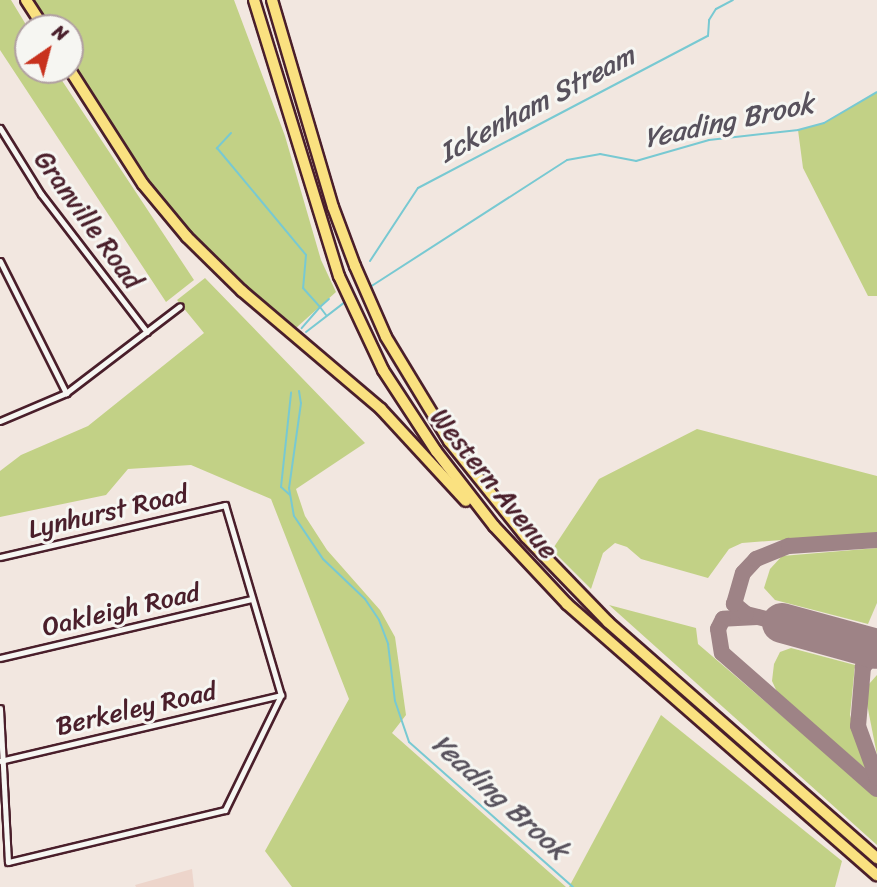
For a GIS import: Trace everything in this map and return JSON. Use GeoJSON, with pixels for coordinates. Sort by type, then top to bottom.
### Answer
{"type":"FeatureCollection","features":[{"type":"Feature","properties":{"kind":"highway","name":"Western Avenue"},"geometry":{"type":"LineString","coordinates":[[254,0],[339,276],[383,370],[436,451],[540,576],[596,631],[877,875]]}},
{"type":"Feature","properties":{"kind":"highway","name":"Western Avenue"},"geometry":{"type":"LineString","coordinates":[[274,0],[333,206],[355,266],[386,337],[449,441],[526,537],[608,622],[877,858]]}},
{"type":"Feature","properties":{"kind":"highway"},"geometry":{"type":"LineString","coordinates":[[79,84],[143,184],[193,245],[381,408],[540,576]]}},
{"type":"Feature","properties":{"kind":"street","name":"Granville Road"},"geometry":{"type":"LineString","coordinates":[[0,128],[41,194],[147,332]]}},
{"type":"Feature","properties":{"kind":"street"},"geometry":{"type":"LineString","coordinates":[[0,261],[66,393]]}},
{"type":"Feature","properties":{"kind":"street"},"geometry":{"type":"LineString","coordinates":[[0,421],[66,393],[180,306]]}},
{"type":"Feature","properties":{"kind":"street","name":"Lynhurst Road"},"geometry":{"type":"LineString","coordinates":[[0,557],[225,505],[251,599]]}},
{"type":"Feature","properties":{"kind":"street"},"geometry":{"type":"LineString","coordinates":[[0,708],[8,862],[225,810],[281,695],[251,599]]}},
{"type":"Feature","properties":{"kind":"street","name":"Oakleigh Road"},"geometry":{"type":"LineString","coordinates":[[0,658],[251,599]]}},
{"type":"Feature","properties":{"kind":"street","name":"Berkeley Road"},"geometry":{"type":"LineString","coordinates":[[1,761],[281,695]]}},
{"type":"Feature","properties":{"kind":"shaded area"},"geometry":{"type":"Polygon","coordinates":[[[192,869],[194,887],[135,885],[192,869]]]}},
{"type":"Feature","properties":{"kind":"green space"},"geometry":{"type":"Polygon","coordinates":[[[0,0],[11,0],[20,14],[14,14],[14,71],[0,50],[0,0]]]}},
{"type":"Feature","properties":{"kind":"green space"},"geometry":{"type":"Polygon","coordinates":[[[31,0],[234,0],[285,136],[321,260],[336,292],[296,328],[230,277],[179,223],[147,181],[84,84],[84,14],[40,14],[31,0]]]}},
{"type":"Feature","properties":{"kind":"green space"},"geometry":{"type":"Polygon","coordinates":[[[22,84],[64,84],[194,280],[166,302],[22,84]]]}},
{"type":"Feature","properties":{"kind":"green space"},"geometry":{"type":"Polygon","coordinates":[[[877,92],[877,296],[868,296],[803,168],[798,130],[824,123],[877,92]]]}},
{"type":"Feature","properties":{"kind":"green space"},"geometry":{"type":"Polygon","coordinates":[[[205,278],[365,443],[296,489],[305,516],[327,550],[380,610],[395,637],[406,715],[392,733],[566,887],[292,887],[265,851],[349,699],[271,499],[191,465],[128,469],[106,495],[0,517],[0,471],[21,455],[88,426],[204,333],[177,300],[205,278]]]}},
{"type":"Feature","properties":{"kind":"green space"},"geometry":{"type":"Polygon","coordinates":[[[697,429],[877,476],[877,533],[742,543],[729,549],[708,578],[641,559],[627,547],[615,543],[603,553],[591,589],[552,550],[599,479],[697,429]]]}},
{"type":"Feature","properties":{"kind":"green space"},"geometry":{"type":"Polygon","coordinates":[[[877,548],[877,603],[868,624],[775,600],[764,588],[770,569],[782,556],[877,548]]]}},
{"type":"Feature","properties":{"kind":"green space"},"geometry":{"type":"Polygon","coordinates":[[[609,605],[696,628],[698,644],[877,797],[877,845],[609,605]]]}},
{"type":"Feature","properties":{"kind":"green space"},"geometry":{"type":"Polygon","coordinates":[[[791,648],[855,665],[850,715],[866,769],[778,694],[772,681],[774,664],[780,652],[791,648]]]}},
{"type":"Feature","properties":{"kind":"green space"},"geometry":{"type":"Polygon","coordinates":[[[877,675],[877,755],[866,699],[869,684],[877,675]]]}},
{"type":"Feature","properties":{"kind":"green space"},"geometry":{"type":"Polygon","coordinates":[[[661,715],[842,861],[835,887],[569,887],[661,715]]]}},
{"type":"Feature","properties":{"kind":"waterway","name":"Ickenham Stream"},"geometry":{"type":"LineString","coordinates":[[370,261],[418,188],[708,36],[709,20],[716,9],[733,0]]}},
{"type":"Feature","properties":{"kind":"waterway","name":"Yeading Brook"},"geometry":{"type":"LineString","coordinates":[[370,287],[567,160],[600,154],[636,161],[709,140],[798,130],[824,123],[877,92]]}},
{"type":"Feature","properties":{"kind":"waterway"},"geometry":{"type":"LineString","coordinates":[[231,133],[217,148],[306,255],[303,288],[320,307],[302,328]]}},
{"type":"Feature","properties":{"kind":"waterway","name":"Ickenham Stream"},"geometry":{"type":"LineString","coordinates":[[326,315],[320,307],[329,299]]}},
{"type":"Feature","properties":{"kind":"waterway","name":"Yeading Brook"},"geometry":{"type":"LineString","coordinates":[[306,332],[345,302]]}},
{"type":"Feature","properties":{"kind":"waterway","name":"Yeading Brook"},"geometry":{"type":"LineString","coordinates":[[299,391],[301,403],[289,488],[294,516],[323,559],[365,599],[379,620],[388,644],[395,701],[409,742],[573,887]]}},
{"type":"Feature","properties":{"kind":"waterway"},"geometry":{"type":"LineString","coordinates":[[290,495],[281,487],[291,393]]}},
{"type":"Feature","properties":{"kind":"taxiway"},"geometry":{"type":"LineString","coordinates":[[782,623],[746,614],[734,604],[743,573],[756,559],[789,546],[877,540]]}},
{"type":"Feature","properties":{"kind":"taxiway"},"geometry":{"type":"LineString","coordinates":[[757,617],[723,619],[718,629],[722,653],[877,789]]}},
{"type":"Feature","properties":{"kind":"taxiway"},"geometry":{"type":"LineString","coordinates":[[877,652],[863,667],[858,726],[877,778]]}},
{"type":"Feature","properties":{"kind":"runway"},"geometry":{"type":"LineString","coordinates":[[782,623],[877,649]]}}]}
